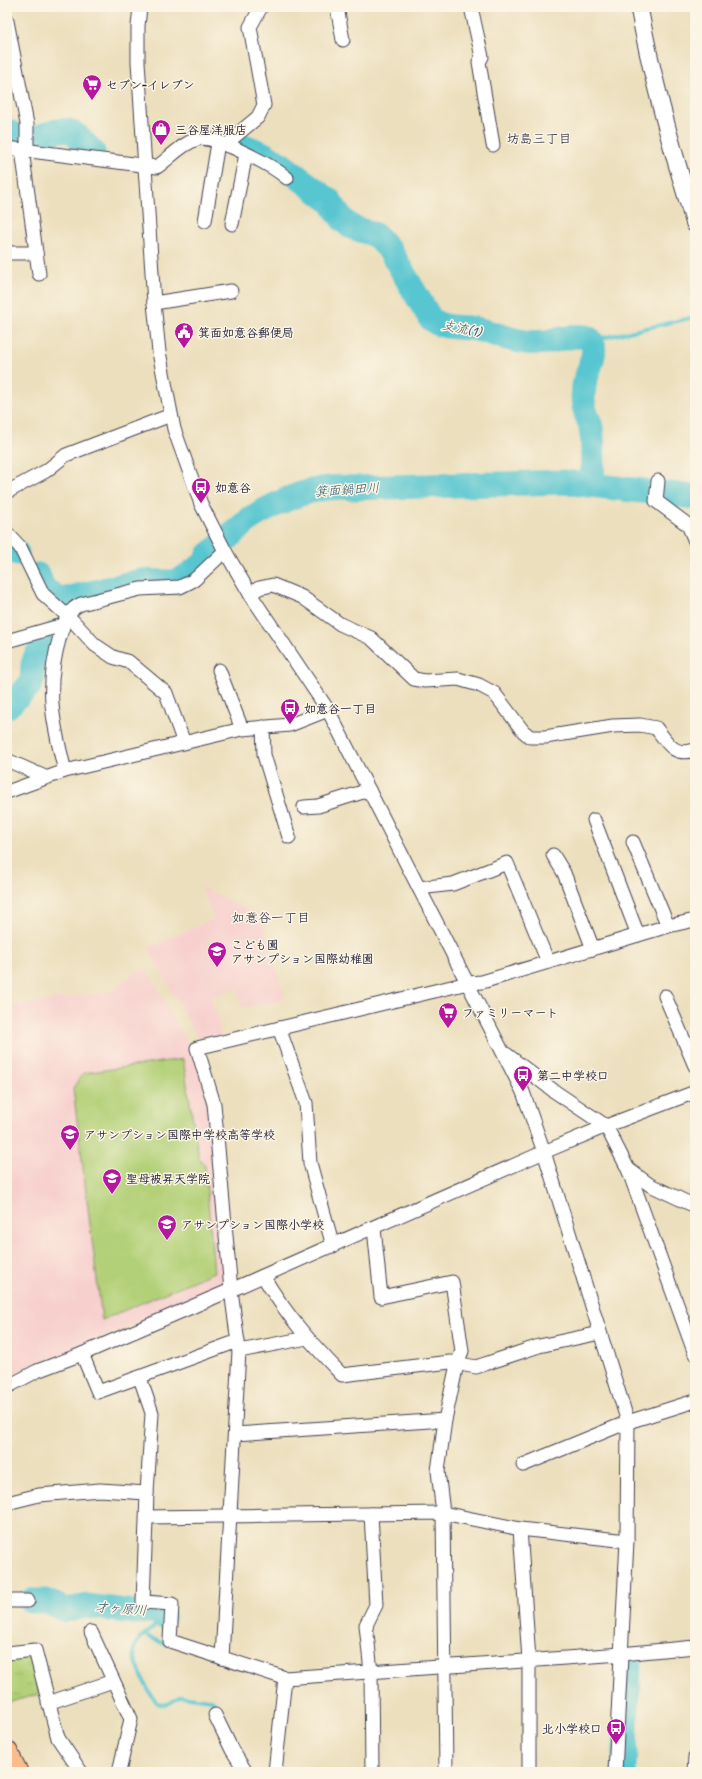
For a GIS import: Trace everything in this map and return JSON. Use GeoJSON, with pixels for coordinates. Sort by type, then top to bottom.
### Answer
{"type":"FeatureCollection","features":[{"type":"Feature","properties":{"kind":"main road"},"geometry":{"type":"LineString","coordinates":[[7,1752],[17,1772]]}},
{"type":"Feature","properties":{"kind":"street"},"geometry":{"type":"LineString","coordinates":[[140,7],[138,26],[138,62],[154,303],[159,352],[174,429],[201,504],[224,550],[250,594],[328,710],[523,1092],[544,1152],[628,1422],[627,1541],[615,1772]]}},
{"type":"Feature","properties":{"kind":"street"},"geometry":{"type":"LineString","coordinates":[[205,221],[223,145],[258,117],[264,105],[250,27],[261,7]]}},
{"type":"Feature","properties":{"kind":"street"},"geometry":{"type":"LineString","coordinates":[[336,7],[343,40]]}},
{"type":"Feature","properties":{"kind":"street"},"geometry":{"type":"LineString","coordinates":[[471,7],[482,57],[479,62],[493,144]]}},
{"type":"Feature","properties":{"kind":"street"},"geometry":{"type":"LineString","coordinates":[[638,7],[675,154],[695,224]]}},
{"type":"Feature","properties":{"kind":"street"},"geometry":{"type":"LineString","coordinates":[[7,21],[26,124],[25,150],[39,274]]}},
{"type":"Feature","properties":{"kind":"street"},"geometry":{"type":"LineString","coordinates":[[7,148],[136,164],[145,167],[157,167],[182,146],[201,138],[246,154],[269,165],[286,178]]}},
{"type":"Feature","properties":{"kind":"street"},"geometry":{"type":"LineString","coordinates":[[232,224],[246,154]]}},
{"type":"Feature","properties":{"kind":"street"},"geometry":{"type":"LineString","coordinates":[[7,253],[36,253]]}},
{"type":"Feature","properties":{"kind":"street"},"geometry":{"type":"LineString","coordinates":[[154,303],[231,291]]}},
{"type":"Feature","properties":{"kind":"street"},"geometry":{"type":"LineString","coordinates":[[7,492],[46,471],[66,455],[171,416]]}},
{"type":"Feature","properties":{"kind":"street"},"geometry":{"type":"LineString","coordinates":[[658,483],[656,501],[688,525],[695,541]]}},
{"type":"Feature","properties":{"kind":"street"},"geometry":{"type":"LineString","coordinates":[[7,533],[24,554],[39,590],[66,620],[95,645],[113,657],[129,662],[166,694],[184,743]]}},
{"type":"Feature","properties":{"kind":"street"},"geometry":{"type":"LineString","coordinates":[[65,771],[54,723],[51,696],[54,660],[66,620],[75,607],[96,599],[140,589],[180,587],[194,580],[224,550]]}},
{"type":"Feature","properties":{"kind":"street"},"geometry":{"type":"LineString","coordinates":[[250,594],[258,588],[273,585],[302,597],[340,624],[371,638],[414,679],[424,681],[458,679],[478,685],[494,693],[523,731],[530,736],[545,737],[614,726],[640,725],[656,728],[672,749],[685,753],[695,750]]}},
{"type":"Feature","properties":{"kind":"street"},"geometry":{"type":"LineString","coordinates":[[7,641],[66,620]]}},
{"type":"Feature","properties":{"kind":"street"},"geometry":{"type":"LineString","coordinates":[[219,670],[242,729]]}},
{"type":"Feature","properties":{"kind":"street"},"geometry":{"type":"LineString","coordinates":[[7,792],[65,771],[242,729],[290,725],[328,710]]}},
{"type":"Feature","properties":{"kind":"street"},"geometry":{"type":"LineString","coordinates":[[263,727],[264,755],[289,837]]}},
{"type":"Feature","properties":{"kind":"street"},"geometry":{"type":"LineString","coordinates":[[7,760],[45,777]]}},
{"type":"Feature","properties":{"kind":"street"},"geometry":{"type":"LineString","coordinates":[[304,807],[318,806],[369,790]]}},
{"type":"Feature","properties":{"kind":"street"},"geometry":{"type":"LineString","coordinates":[[594,820],[638,935]]}},
{"type":"Feature","properties":{"kind":"street"},"geometry":{"type":"LineString","coordinates":[[633,842],[668,926]]}},
{"type":"Feature","properties":{"kind":"street"},"geometry":{"type":"LineString","coordinates":[[553,855],[564,873],[593,948]]}},
{"type":"Feature","properties":{"kind":"street"},"geometry":{"type":"LineString","coordinates":[[420,888],[453,884],[507,863],[548,962]]}},
{"type":"Feature","properties":{"kind":"street"},"geometry":{"type":"LineString","coordinates":[[222,1658],[231,1515],[239,1346],[232,1290],[214,1104],[197,1048],[468,983],[482,982],[668,926],[695,920]]}},
{"type":"Feature","properties":{"kind":"street"},"geometry":{"type":"LineString","coordinates":[[665,996],[695,1066]]}},
{"type":"Feature","properties":{"kind":"street"},"geometry":{"type":"LineString","coordinates":[[280,1028],[306,1103],[310,1163],[334,1246]]}},
{"type":"Feature","properties":{"kind":"street"},"geometry":{"type":"LineString","coordinates":[[503,1051],[554,1092],[606,1126],[628,1169],[695,1354]]}},
{"type":"Feature","properties":{"kind":"street"},"geometry":{"type":"LineString","coordinates":[[7,1387],[37,1371],[82,1354],[334,1246],[544,1152],[606,1126],[695,1092]]}},
{"type":"Feature","properties":{"kind":"street"},"geometry":{"type":"LineString","coordinates":[[628,1169],[650,1185],[695,1206]]}},
{"type":"Feature","properties":{"kind":"street"},"geometry":{"type":"LineString","coordinates":[[374,1228],[381,1297],[452,1282],[462,1351],[457,1364],[445,1420],[438,1471],[443,1513],[446,1772]]}},
{"type":"Feature","properties":{"kind":"street"},"geometry":{"type":"LineString","coordinates":[[263,1276],[280,1304],[307,1338],[342,1375],[450,1362],[476,1368],[539,1346],[600,1333]]}},
{"type":"Feature","properties":{"kind":"street"},"geometry":{"type":"LineString","coordinates":[[82,1354],[98,1392],[239,1346],[307,1338]]}},
{"type":"Feature","properties":{"kind":"street"},"geometry":{"type":"LineString","coordinates":[[140,1378],[152,1413],[143,1602],[172,1604],[170,1641],[285,1678],[621,1654],[695,1647]]}},
{"type":"Feature","properties":{"kind":"street"},"geometry":{"type":"LineString","coordinates":[[523,1465],[628,1422],[695,1401]]}},
{"type":"Feature","properties":{"kind":"street"},"geometry":{"type":"LineString","coordinates":[[235,1434],[445,1420]]}},
{"type":"Feature","properties":{"kind":"street"},"geometry":{"type":"LineString","coordinates":[[7,1503],[39,1495],[100,1490],[147,1493]]}},
{"type":"Feature","properties":{"kind":"street"},"geometry":{"type":"LineString","coordinates":[[147,1517],[443,1513],[520,1529],[627,1541]]}},
{"type":"Feature","properties":{"kind":"street"},"geometry":{"type":"LineString","coordinates":[[372,1514],[376,1605],[366,1625],[371,1672],[372,1772]]}},
{"type":"Feature","properties":{"kind":"street"},"geometry":{"type":"LineString","coordinates":[[520,1529],[529,1660],[529,1772]]}},
{"type":"Feature","properties":{"kind":"street"},"geometry":{"type":"LineString","coordinates":[[7,1601],[28,1601]]}},
{"type":"Feature","properties":{"kind":"street"},"geometry":{"type":"LineString","coordinates":[[91,1632],[131,1719],[119,1772]]}},
{"type":"Feature","properties":{"kind":"street"},"geometry":{"type":"LineString","coordinates":[[7,1653],[35,1650],[58,1738],[81,1772]]}},
{"type":"Feature","properties":{"kind":"street"},"geometry":{"type":"LineString","coordinates":[[275,1772],[285,1678]]}},
{"type":"Feature","properties":{"kind":"street"},"geometry":{"type":"LineString","coordinates":[[48,1703],[113,1681]]}},
{"type":"Feature","properties":{"kind":"street"},"geometry":{"type":"LineString","coordinates":[[215,1715],[232,1750],[246,1772]]}},
{"type":"Feature","properties":{"kind":"street"},"geometry":{"type":"LineString","coordinates":[[694,1772],[695,1757]]}},
{"type":"Feature","properties":{"kind":"shaded area","name":"こども園 アサンプション国際幼稚園"},"geometry":{"type":"Polygon","coordinates":[[[200,886],[249,911],[261,913],[285,1000],[242,1008],[238,988],[211,996],[222,1037],[200,1042],[148,948],[214,919],[200,886]]]}},
{"type":"Feature","properties":{"kind":"shaded area","name":"聖母被昇天学院"},"geometry":{"type":"Polygon","coordinates":[[[137,971],[148,972],[192,1051],[209,1106],[226,1285],[71,1351],[33,1364],[7,1378],[7,1008],[54,999],[111,992],[137,971]]]}},
{"type":"Feature","properties":{"kind":"green space"},"geometry":{"type":"Polygon","coordinates":[[[183,1059],[199,1158],[205,1166],[214,1272],[102,1320],[73,1088],[83,1073],[183,1059]]]}},
{"type":"Feature","properties":{"kind":"green space"},"geometry":{"type":"Polygon","coordinates":[[[24,1657],[30,1659],[39,1694],[7,1703],[7,1660],[24,1657]]]}},
{"type":"Feature","properties":{"kind":"waterway","name":"支流(1)"},"geometry":{"type":"LineString","coordinates":[[33,139],[58,131],[68,130],[78,136],[93,152]]}},
{"type":"Feature","properties":{"kind":"waterway","name":"支流(1)"},"geometry":{"type":"LineString","coordinates":[[7,131],[20,137]]}},
{"type":"Feature","properties":{"kind":"waterway","name":"支流(1)"},"geometry":{"type":"LineString","coordinates":[[237,143],[262,153],[281,164],[330,201],[343,220],[351,227],[373,234],[380,239],[391,252],[430,318],[435,322],[446,326],[486,331],[518,341],[536,343],[578,336],[586,337],[591,340],[594,352],[585,381],[583,398],[584,407],[592,434],[592,485]]}},
{"type":"Feature","properties":{"kind":"waterway"},"geometry":{"type":"LineString","coordinates":[[602,338],[695,317]]}},
{"type":"Feature","properties":{"kind":"waterway","name":"箕面鍋田川"},"geometry":{"type":"LineString","coordinates":[[38,575],[44,589],[61,600],[141,581],[174,582],[182,579],[202,565],[209,555],[251,518],[287,499],[300,494],[326,488],[563,482],[695,497]]}},
{"type":"Feature","properties":{"kind":"waterway","name":"箕面鍋田川"},"geometry":{"type":"LineString","coordinates":[[7,547],[17,553]]}},
{"type":"Feature","properties":{"kind":"waterway"},"geometry":{"type":"LineString","coordinates":[[7,707],[29,686],[32,680],[33,664],[36,656],[56,633]]}},
{"type":"Feature","properties":{"kind":"waterway","name":"才ヶ原川"},"geometry":{"type":"LineString","coordinates":[[31,1601],[46,1601],[66,1610],[87,1606],[134,1612],[157,1611],[163,1617]]}},
{"type":"Feature","properties":{"kind":"waterway"},"geometry":{"type":"LineString","coordinates":[[160,1614],[160,1622],[141,1637],[134,1649],[136,1661],[147,1688],[156,1701],[160,1704],[169,1703],[182,1696],[211,1700],[216,1704],[220,1713]]}},
{"type":"Feature","properties":{"kind":"waterway"},"geometry":{"type":"LineString","coordinates":[[144,1635],[167,1645]]}},
{"type":"Feature","properties":{"kind":"waterway","name":"才ヶ原川"},"geometry":{"type":"LineString","coordinates":[[624,1772],[629,1660]]}},
{"type":"Feature","properties":{"kind":"place","name":"セブン-イレブン"},"geometry":{"type":"Point","coordinates":[92,101]}},
{"type":"Feature","properties":{"kind":"place","name":"三谷屋洋服店"},"geometry":{"type":"Point","coordinates":[161,146]}},
{"type":"Feature","properties":{"kind":"place","name":"箕面如意谷郵便局"},"geometry":{"type":"Point","coordinates":[184,349]}},
{"type":"Feature","properties":{"kind":"place","name":"如意谷"},"geometry":{"type":"Point","coordinates":[201,504]}},
{"type":"Feature","properties":{"kind":"place","name":"如意谷一丁目"},"geometry":{"type":"Point","coordinates":[290,725]}},
{"type":"Feature","properties":{"kind":"place","name":"こども園 アサンプション国際幼稚園"},"geometry":{"type":"Point","coordinates":[217,968]}},
{"type":"Feature","properties":{"kind":"place","name":"ファミリーマート"},"geometry":{"type":"Point","coordinates":[448,1029]}},
{"type":"Feature","properties":{"kind":"place","name":"第二中学校口"},"geometry":{"type":"Point","coordinates":[523,1092]}},
{"type":"Feature","properties":{"kind":"place","name":"アサンプション国際中学校高等学校"},"geometry":{"type":"Point","coordinates":[70,1151]}},
{"type":"Feature","properties":{"kind":"place","name":"聖母被昇天学院"},"geometry":{"type":"Point","coordinates":[112,1195]}},
{"type":"Feature","properties":{"kind":"place","name":"アサンプション国際小学校"},"geometry":{"type":"Point","coordinates":[167,1241]}},
{"type":"Feature","properties":{"kind":"place","name":"北小学校口"},"geometry":{"type":"Point","coordinates":[616,1745]}},
{"type":"Feature","properties":{"kind":"district","name":"坊島三丁目"},"geometry":{"type":"Point","coordinates":[539,138]}},
{"type":"Feature","properties":{"kind":"district","name":"如意谷一丁目"},"geometry":{"type":"Point","coordinates":[271,917]}}]}
